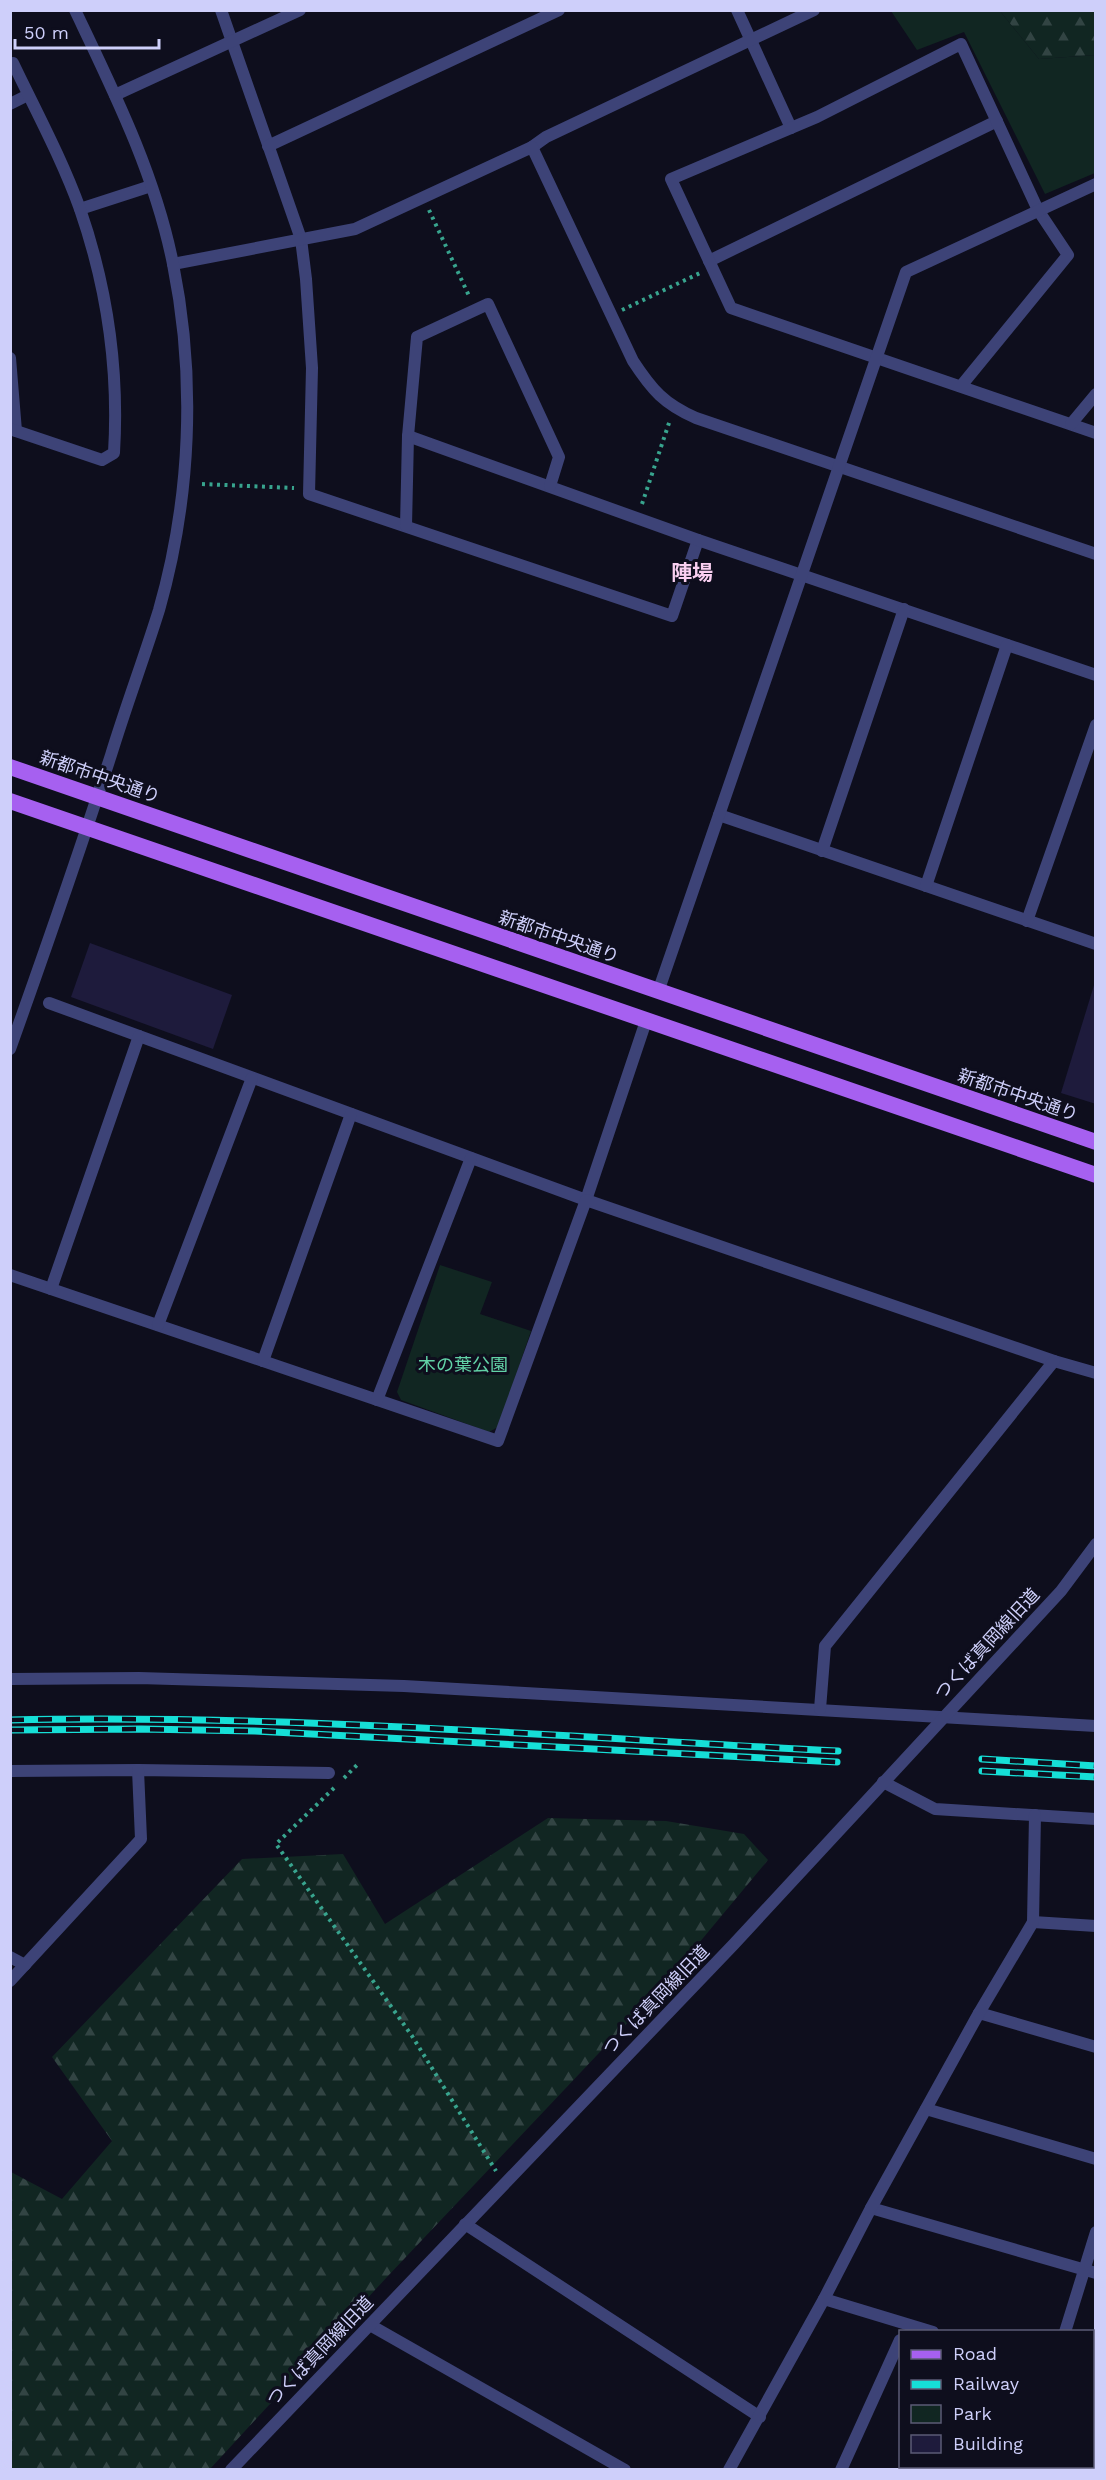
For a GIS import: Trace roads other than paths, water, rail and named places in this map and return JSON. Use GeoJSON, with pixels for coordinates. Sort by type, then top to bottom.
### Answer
{"type":"FeatureCollection","features":[{"type":"Feature","properties":{"kind":"main road","name":"新都市中央通り"},"geometry":{"type":"LineString","coordinates":[[10,767],[1095,1142]]}},
{"type":"Feature","properties":{"kind":"main road"},"geometry":{"type":"LineString","coordinates":[[10,801],[1095,1175]]}},
{"type":"Feature","properties":{"kind":"street"},"geometry":{"type":"LineString","coordinates":[[10,1049],[87,828],[158,610],[178,527],[186,444],[186,387],[182,327],[173,264],[152,186],[115,95],[75,10]]}},
{"type":"Feature","properties":{"kind":"street"},"geometry":{"type":"LineString","coordinates":[[221,10],[301,239],[312,368],[309,494],[672,616],[698,540]]}},
{"type":"Feature","properties":{"kind":"street"},"geometry":{"type":"LineString","coordinates":[[115,95],[300,10]]}},
{"type":"Feature","properties":{"kind":"street"},"geometry":{"type":"LineString","coordinates":[[268,146],[559,10]]}},
{"type":"Feature","properties":{"kind":"street"},"geometry":{"type":"LineString","coordinates":[[737,10],[791,128]]}},
{"type":"Feature","properties":{"kind":"street"},"geometry":{"type":"LineString","coordinates":[[173,264],[355,229],[532,147],[546,136],[814,10]]}},
{"type":"Feature","properties":{"kind":"street"},"geometry":{"type":"LineString","coordinates":[[961,386],[1068,255],[1038,210],[961,44],[791,128],[671,179],[731,308],[1095,433]]}},
{"type":"Feature","properties":{"kind":"street"},"geometry":{"type":"LineString","coordinates":[[10,358],[13,430],[102,460],[114,453],[115,386],[112,350],[99,274],[80,209],[67,176],[13,63]]}},
{"type":"Feature","properties":{"kind":"street"},"geometry":{"type":"LineString","coordinates":[[10,104],[28,95]]}},
{"type":"Feature","properties":{"kind":"street"},"geometry":{"type":"LineString","coordinates":[[711,264],[997,121]]}},
{"type":"Feature","properties":{"kind":"street"},"geometry":{"type":"LineString","coordinates":[[532,147],[633,362],[650,387],[674,408],[696,418],[1095,554]]}},
{"type":"Feature","properties":{"kind":"street"},"geometry":{"type":"LineString","coordinates":[[658,992],[906,272],[1095,184]]}},
{"type":"Feature","properties":{"kind":"street"},"geometry":{"type":"LineString","coordinates":[[80,209],[152,186]]}},
{"type":"Feature","properties":{"kind":"street"},"geometry":{"type":"LineString","coordinates":[[406,526],[408,436],[417,337],[488,304],[559,457],[550,486]]}},
{"type":"Feature","properties":{"kind":"street"},"geometry":{"type":"LineString","coordinates":[[1071,424],[1095,394]]}},
{"type":"Feature","properties":{"kind":"street"},"geometry":{"type":"LineString","coordinates":[[408,436],[698,540],[1095,675]]}},
{"type":"Feature","properties":{"kind":"street"},"geometry":{"type":"LineString","coordinates":[[822,851],[904,609]]}},
{"type":"Feature","properties":{"kind":"street"},"geometry":{"type":"LineString","coordinates":[[926,886],[1007,645]]}},
{"type":"Feature","properties":{"kind":"street"},"geometry":{"type":"LineString","coordinates":[[1027,921],[1095,725]]}},
{"type":"Feature","properties":{"kind":"street"},"geometry":{"type":"LineString","coordinates":[[719,815],[1095,944]]}},
{"type":"Feature","properties":{"kind":"street"},"geometry":{"type":"LineString","coordinates":[[49,1003],[586,1200],[1054,1361],[1095,1373]]}},
{"type":"Feature","properties":{"kind":"street"},"geometry":{"type":"LineString","coordinates":[[10,1275],[498,1441],[586,1200],[646,1021]]}},
{"type":"Feature","properties":{"kind":"street"},"geometry":{"type":"LineString","coordinates":[[51,1288],[139,1036]]}},
{"type":"Feature","properties":{"kind":"street"},"geometry":{"type":"LineString","coordinates":[[158,1325],[252,1078]]}},
{"type":"Feature","properties":{"kind":"street"},"geometry":{"type":"LineString","coordinates":[[263,1361],[351,1114]]}},
{"type":"Feature","properties":{"kind":"street"},"geometry":{"type":"LineString","coordinates":[[377,1400],[471,1158]]}},
{"type":"Feature","properties":{"kind":"street"},"geometry":{"type":"LineString","coordinates":[[820,1709],[825,1646],[1054,1361]]}},
{"type":"Feature","properties":{"kind":"street","name":"つくば真岡線旧道"},"geometry":{"type":"LineString","coordinates":[[236,2467],[465,2223],[734,1944],[1062,1591],[1095,1544]]}},
{"type":"Feature","properties":{"kind":"street"},"geometry":{"type":"LineString","coordinates":[[10,1679],[264,1680],[404,1686],[1095,1726]]}},
{"type":"Feature","properties":{"kind":"street"},"geometry":{"type":"LineString","coordinates":[[10,1982],[141,1839],[138,1770]]}},
{"type":"Feature","properties":{"kind":"street"},"geometry":{"type":"LineString","coordinates":[[10,1771],[138,1770],[329,1773]]}},
{"type":"Feature","properties":{"kind":"street"},"geometry":{"type":"LineString","coordinates":[[883,1782],[935,1809],[1095,1819]]}},
{"type":"Feature","properties":{"kind":"street"},"geometry":{"type":"LineString","coordinates":[[729,2469],[760,2417],[871,2208],[979,2013],[1033,1922],[1035,1815]]}},
{"type":"Feature","properties":{"kind":"street"},"geometry":{"type":"LineString","coordinates":[[1033,1922],[1095,1926]]}},
{"type":"Feature","properties":{"kind":"street"},"geometry":{"type":"LineString","coordinates":[[10,1957],[25,1965]]}},
{"type":"Feature","properties":{"kind":"street"},"geometry":{"type":"LineString","coordinates":[[979,2013],[1095,2048]]}},
{"type":"Feature","properties":{"kind":"street"},"geometry":{"type":"LineString","coordinates":[[926,2109],[1095,2158]]}},
{"type":"Feature","properties":{"kind":"street"},"geometry":{"type":"LineString","coordinates":[[871,2208],[1090,2271]]}},
{"type":"Feature","properties":{"kind":"street"},"geometry":{"type":"LineString","coordinates":[[465,2223],[760,2417]]}},
{"type":"Feature","properties":{"kind":"street"},"geometry":{"type":"LineString","coordinates":[[1065,2330],[1090,2271],[1095,2232]]}},
{"type":"Feature","properties":{"kind":"street"},"geometry":{"type":"LineString","coordinates":[[824,2299],[906,2328],[924,2330]]}},
{"type":"Feature","properties":{"kind":"street"},"geometry":{"type":"LineString","coordinates":[[370,2325],[618,2468]]}},
{"type":"Feature","properties":{"kind":"street"},"geometry":{"type":"LineString","coordinates":[[841,2469],[899,2342]]}},
{"type":"Feature","properties":{"kind":"railway"},"geometry":{"type":"LineString","coordinates":[[10,1720],[114,1719],[321,1723],[838,1751]]}},
{"type":"Feature","properties":{"kind":"railway"},"geometry":{"type":"LineString","coordinates":[[10,1730],[255,1731],[837,1762]]}},
{"type":"Feature","properties":{"kind":"railway"},"geometry":{"type":"LineString","coordinates":[[982,1759],[1096,1766]]}},
{"type":"Feature","properties":{"kind":"railway"},"geometry":{"type":"LineString","coordinates":[[982,1771],[1096,1777]]}},
{"type":"Feature","properties":{"kind":"district","name":"陣場"},"geometry":{"type":"Point","coordinates":[692,573]}},
{"type":"Feature","properties":{"kind":"park label","name":"木の葉公園"},"geometry":{"type":"Point","coordinates":[463,1365]}}]}
